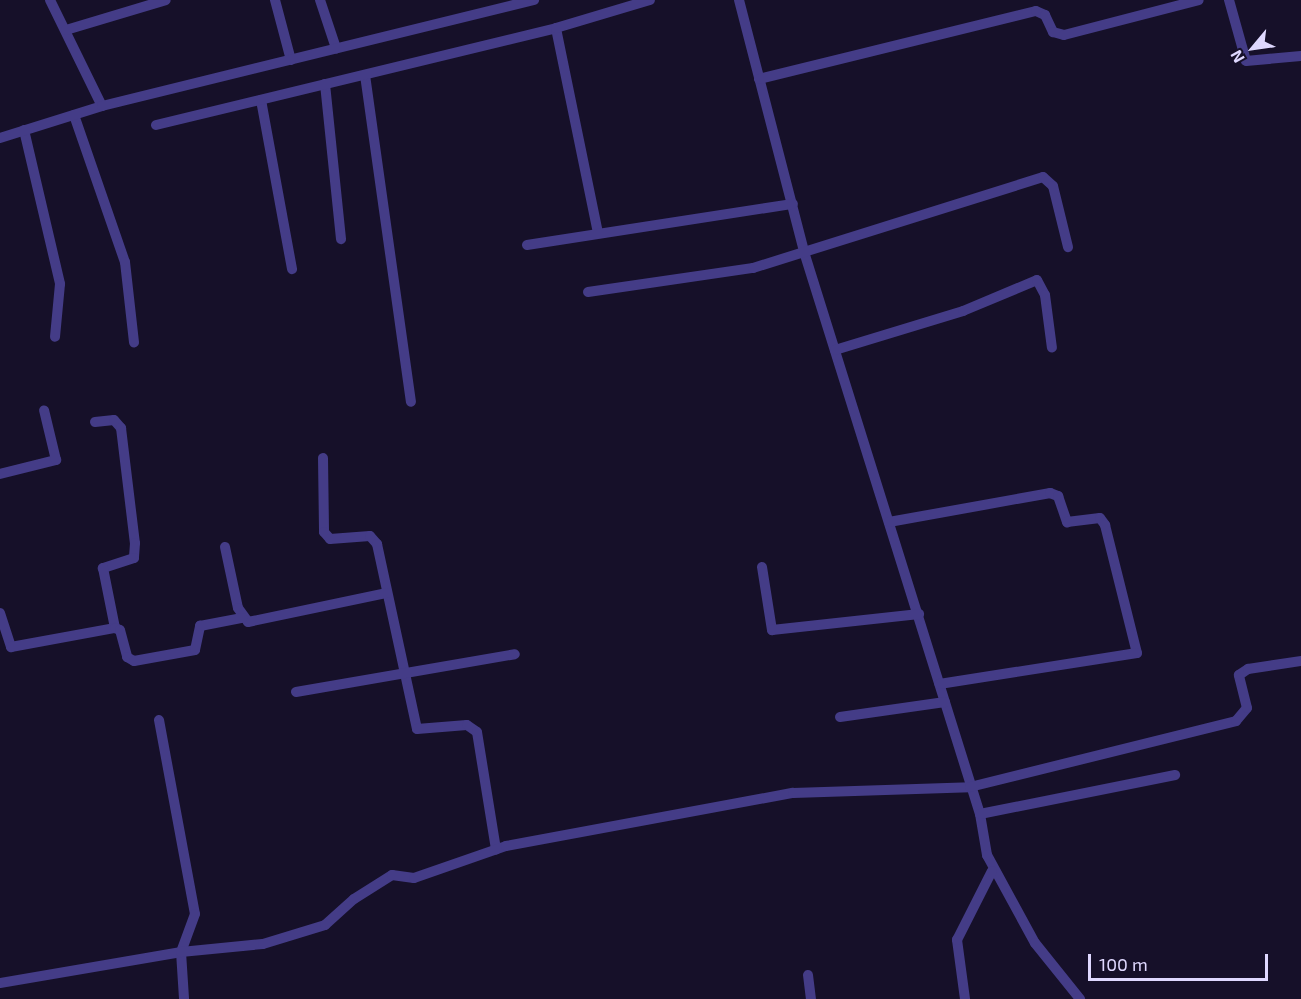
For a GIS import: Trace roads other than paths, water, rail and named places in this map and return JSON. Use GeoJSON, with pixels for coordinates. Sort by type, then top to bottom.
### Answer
{"type":"FeatureCollection","features":[{"type":"Feature","properties":{"kind":"street"},"geometry":{"type":"LineString","coordinates":[[50,0],[102,106]]}},
{"type":"Feature","properties":{"kind":"street"},"geometry":{"type":"LineString","coordinates":[[66,30],[166,0]]}},
{"type":"Feature","properties":{"kind":"street"},"geometry":{"type":"LineString","coordinates":[[275,0],[291,60]]}},
{"type":"Feature","properties":{"kind":"street"},"geometry":{"type":"LineString","coordinates":[[320,0],[336,48]]}},
{"type":"Feature","properties":{"kind":"street"},"geometry":{"type":"LineString","coordinates":[[0,138],[102,106],[534,0]]}},
{"type":"Feature","properties":{"kind":"street"},"geometry":{"type":"LineString","coordinates":[[156,125],[556,28],[650,0]]}},
{"type":"Feature","properties":{"kind":"street"},"geometry":{"type":"LineString","coordinates":[[739,0],[805,255],[980,814],[992,871],[1035,943],[1080,999]]}},
{"type":"Feature","properties":{"kind":"street"},"geometry":{"type":"LineString","coordinates":[[759,79],[1036,11],[1045,15],[1058,36],[1199,0]]}},
{"type":"Feature","properties":{"kind":"street"},"geometry":{"type":"LineString","coordinates":[[1229,0],[1246,62],[1301,56]]}},
{"type":"Feature","properties":{"kind":"street"},"geometry":{"type":"LineString","coordinates":[[556,28],[598,233]]}},
{"type":"Feature","properties":{"kind":"street"},"geometry":{"type":"LineString","coordinates":[[365,75],[411,402]]}},
{"type":"Feature","properties":{"kind":"street"},"geometry":{"type":"LineString","coordinates":[[325,84],[341,239]]}},
{"type":"Feature","properties":{"kind":"street"},"geometry":{"type":"LineString","coordinates":[[261,100],[292,269]]}},
{"type":"Feature","properties":{"kind":"street"},"geometry":{"type":"LineString","coordinates":[[74,115],[125,262],[134,342]]}},
{"type":"Feature","properties":{"kind":"street"},"geometry":{"type":"LineString","coordinates":[[24,130],[60,284],[55,337]]}},
{"type":"Feature","properties":{"kind":"street"},"geometry":{"type":"LineString","coordinates":[[588,292],[732,273],[805,255],[1043,177],[1053,186],[1068,247]]}},
{"type":"Feature","properties":{"kind":"street"},"geometry":{"type":"LineString","coordinates":[[527,245],[793,204]]}},
{"type":"Feature","properties":{"kind":"street"},"geometry":{"type":"LineString","coordinates":[[835,350],[963,311],[1037,280],[1045,295],[1052,348]]}},
{"type":"Feature","properties":{"kind":"street"},"geometry":{"type":"LineString","coordinates":[[0,474],[56,460],[44,410]]}},
{"type":"Feature","properties":{"kind":"street"},"geometry":{"type":"LineString","coordinates":[[96,422],[114,420],[121,428],[135,543],[134,558],[103,568],[115,628]]}},
{"type":"Feature","properties":{"kind":"street"},"geometry":{"type":"LineString","coordinates":[[323,458],[324,532],[330,539],[374,538],[417,729],[467,725],[477,732],[496,849]]}},
{"type":"Feature","properties":{"kind":"street"},"geometry":{"type":"LineString","coordinates":[[889,522],[1050,493],[1058,496],[1067,522],[1100,518],[1105,525],[1137,653],[939,684]]}},
{"type":"Feature","properties":{"kind":"street"},"geometry":{"type":"LineString","coordinates":[[225,547],[242,618],[248,622],[387,593]]}},
{"type":"Feature","properties":{"kind":"street"},"geometry":{"type":"LineString","coordinates":[[762,567],[772,630],[919,614]]}},
{"type":"Feature","properties":{"kind":"street"},"geometry":{"type":"LineString","coordinates":[[0,613],[5,649],[115,628],[120,630],[127,657],[134,661],[195,650],[200,626],[242,618]]}},
{"type":"Feature","properties":{"kind":"street"},"geometry":{"type":"LineString","coordinates":[[296,692],[402,670],[515,654]]}},
{"type":"Feature","properties":{"kind":"street"},"geometry":{"type":"LineString","coordinates":[[0,983],[181,952],[262,944],[325,925],[354,899],[392,875],[414,878],[496,849],[793,793],[970,787],[1236,721],[1247,708],[1239,675],[1248,669],[1301,661]]}},
{"type":"Feature","properties":{"kind":"street"},"geometry":{"type":"LineString","coordinates":[[840,717],[945,702]]}},
{"type":"Feature","properties":{"kind":"street"},"geometry":{"type":"LineString","coordinates":[[159,720],[195,914],[181,952],[184,999]]}},
{"type":"Feature","properties":{"kind":"street"},"geometry":{"type":"LineString","coordinates":[[980,814],[1175,775]]}},
{"type":"Feature","properties":{"kind":"street"},"geometry":{"type":"LineString","coordinates":[[965,999],[957,940],[992,871]]}},
{"type":"Feature","properties":{"kind":"street"},"geometry":{"type":"LineString","coordinates":[[808,975],[811,999]]}}]}
